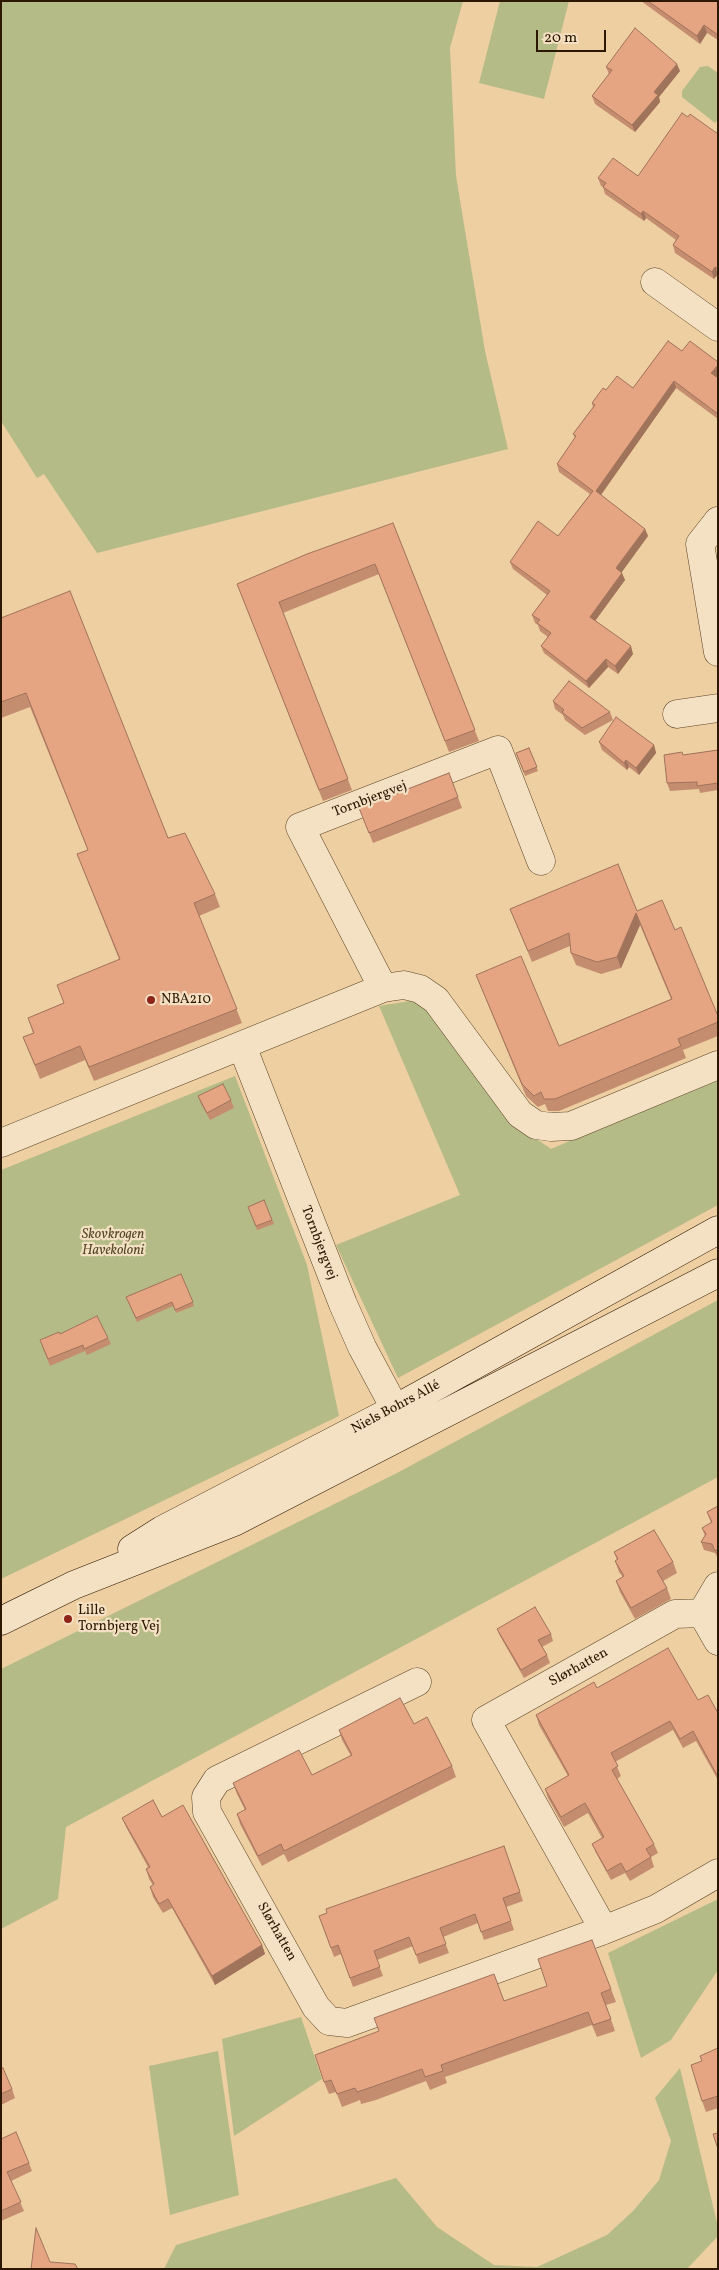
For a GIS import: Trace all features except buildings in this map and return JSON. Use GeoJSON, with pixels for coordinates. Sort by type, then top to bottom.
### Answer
{"type":"FeatureCollection","features":[{"type":"Feature","properties":{"kind":"street"},"geometry":{"type":"LineString","coordinates":[[655,282],[718,327]]}},
{"type":"Feature","properties":{"kind":"street"},"geometry":{"type":"LineString","coordinates":[[718,520],[700,544],[718,652]]}},
{"type":"Feature","properties":{"kind":"street"},"geometry":{"type":"LineString","coordinates":[[677,714],[718,708]]}},
{"type":"Feature","properties":{"kind":"street","name":"Tornbjergvej"},"geometry":{"type":"LineString","coordinates":[[383,988],[300,826],[498,750],[541,861]]}},
{"type":"Feature","properties":{"kind":"street"},"geometry":{"type":"LineString","coordinates":[[1,1143],[383,988],[404,985],[420,989],[436,1000],[520,1114],[536,1125],[551,1128],[571,1126],[718,1065]]}},
{"type":"Feature","properties":{"kind":"street","name":"Tornbjergvej"},"geometry":{"type":"LineString","coordinates":[[242,1046],[362,1348],[395,1409],[412,1432]]}},
{"type":"Feature","properties":{"kind":"street","name":"Niels Bohrs Allé"},"geometry":{"type":"LineString","coordinates":[[74,1585],[162,1530],[395,1409],[718,1230]]}},
{"type":"Feature","properties":{"kind":"street","name":"Niels Bohrs Allé"},"geometry":{"type":"LineString","coordinates":[[1,1621],[74,1585],[234,1522],[412,1432],[718,1272]]}},
{"type":"Feature","properties":{"kind":"street"},"geometry":{"type":"LineString","coordinates":[[718,1586],[702,1613],[718,1641]]}},
{"type":"Feature","properties":{"kind":"street","name":"Slørhatten"},"geometry":{"type":"LineString","coordinates":[[604,1930],[486,1720],[675,1614],[702,1613]]}},
{"type":"Feature","properties":{"kind":"street","name":"Slørhatten"},"geometry":{"type":"LineString","coordinates":[[417,1682],[217,1780],[206,1797],[207,1812],[316,2007],[329,2021],[347,2023],[604,1930],[656,1909],[718,1873]]}},
{"type":"Feature","properties":{"kind":"green space"},"geometry":{"type":"Polygon","coordinates":[[[1,1],[463,1],[450,48],[456,176],[485,351],[508,449],[97,553],[44,474],[37,478],[1,421],[1,1]]]}},
{"type":"Feature","properties":{"kind":"green space"},"geometry":{"type":"Polygon","coordinates":[[[500,1],[569,1],[544,99],[479,83],[500,1]]]}},
{"type":"Feature","properties":{"kind":"green space"},"geometry":{"type":"Polygon","coordinates":[[[708,66],[718,73],[718,120],[715,123],[682,97],[682,91],[700,67],[708,66]]]}},
{"type":"Feature","properties":{"kind":"green space"},"geometry":{"type":"Polygon","coordinates":[[[422,999],[522,1129],[551,1149],[718,1077],[718,1205],[398,1378],[336,1245],[460,1195],[379,1006],[422,999]]]}},
{"type":"Feature","properties":{"kind":"green space","name":"Skovkrogen Havekoloni"},"geometry":{"type":"Polygon","coordinates":[[[235,1076],[307,1265],[339,1416],[1,1579],[1,1170],[235,1076]]]}},
{"type":"Feature","properties":{"kind":"green space"},"geometry":{"type":"Polygon","coordinates":[[[718,1300],[718,1477],[66,1827],[58,1899],[1,1929],[1,1669],[397,1473],[718,1300]]]}},
{"type":"Feature","properties":{"kind":"green space"},"geometry":{"type":"Polygon","coordinates":[[[718,1899],[718,1970],[671,2040],[641,2058],[608,1953],[718,1899]]]}},
{"type":"Feature","properties":{"kind":"green space"},"geometry":{"type":"Polygon","coordinates":[[[301,2017],[322,2079],[234,2136],[222,2039],[301,2017]]]}},
{"type":"Feature","properties":{"kind":"green space"},"geometry":{"type":"Polygon","coordinates":[[[218,2051],[239,2195],[170,2215],[149,2066],[218,2051]]]}},
{"type":"Feature","properties":{"kind":"green space"},"geometry":{"type":"Polygon","coordinates":[[[680,2068],[718,2227],[718,2236],[687,2269],[164,2269],[176,2245],[396,2178],[437,2227],[494,2265],[537,2267],[607,2235],[633,2211],[659,2180],[671,2141],[655,2098],[680,2068]]]}},
{"type":"Feature","properties":{"kind":"place","name":"NBA210"},"geometry":{"type":"Point","coordinates":[151,1000]}},
{"type":"Feature","properties":{"kind":"place","name":"Lille Tornbjerg Vej"},"geometry":{"type":"Point","coordinates":[68,1619]}}]}
